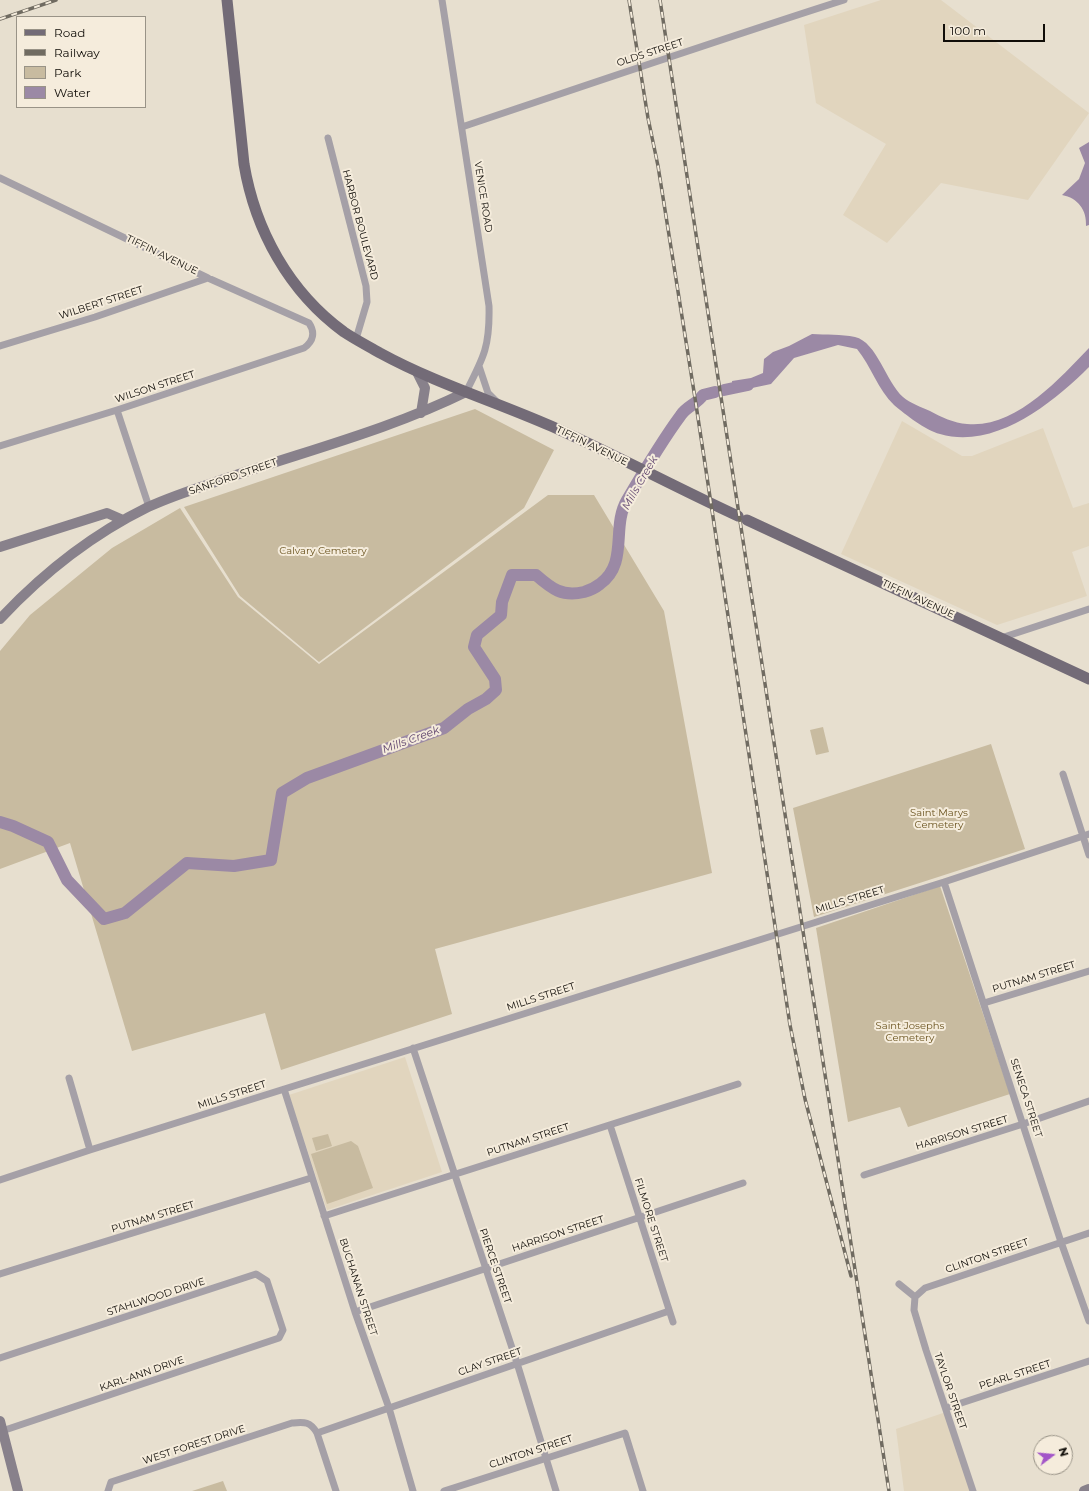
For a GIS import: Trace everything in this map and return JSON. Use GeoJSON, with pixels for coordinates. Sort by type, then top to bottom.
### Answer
{"type":"FeatureCollection","features":[{"type":"Feature","properties":{"kind":"main road","name":"TIFFIN AVENUE"},"geometry":{"type":"LineString","coordinates":[[227,0],[244,164],[248,188],[255,212],[264,235],[282,266],[298,287],[325,316],[356,339],[417,372],[550,426],[742,518],[1089,679]]}},
{"type":"Feature","properties":{"kind":"main road"},"geometry":{"type":"LineString","coordinates":[[417,372],[425,388],[421,413]]}},
{"type":"Feature","properties":{"kind":"main road","name":"SANFORD STREET"},"geometry":{"type":"LineString","coordinates":[[0,619],[28,590],[76,550],[123,520],[149,507],[205,486],[421,413],[466,392]]}},
{"type":"Feature","properties":{"kind":"main road"},"geometry":{"type":"LineString","coordinates":[[0,547],[107,513],[123,520]]}},
{"type":"Feature","properties":{"kind":"main road"},"geometry":{"type":"LineString","coordinates":[[1,1426],[18,1491]]}},
{"type":"Feature","properties":{"kind":"main road"},"geometry":{"type":"LineString","coordinates":[[1084,1491],[1089,1489]]}},
{"type":"Feature","properties":{"kind":"street","name":"VENICE ROAD"},"geometry":{"type":"LineString","coordinates":[[442,0],[489,306],[490,333],[487,349],[466,392]]}},
{"type":"Feature","properties":{"kind":"street","name":"OLDS STREET"},"geometry":{"type":"LineString","coordinates":[[462,126],[673,57],[712,42],[844,0]]}},
{"type":"Feature","properties":{"kind":"street","name":"HARBOR BOULEVARD"},"geometry":{"type":"LineString","coordinates":[[328,138],[366,286],[367,302],[356,339]]}},
{"type":"Feature","properties":{"kind":"street","name":"TIFFIN AVENUE"},"geometry":{"type":"LineString","coordinates":[[0,178],[208,278],[309,323],[313,329],[312,340]]}},
{"type":"Feature","properties":{"kind":"street","name":"WILBERT STREET"},"geometry":{"type":"LineString","coordinates":[[0,346],[95,317],[208,278]]}},
{"type":"Feature","properties":{"kind":"street","name":"WILSON STREET"},"geometry":{"type":"LineString","coordinates":[[0,446],[116,410],[304,348],[312,340]]}},
{"type":"Feature","properties":{"kind":"street"},"geometry":{"type":"LineString","coordinates":[[479,366],[488,393],[503,407]]}},
{"type":"Feature","properties":{"kind":"street"},"geometry":{"type":"LineString","coordinates":[[116,410],[149,507]]}},
{"type":"Feature","properties":{"kind":"street"},"geometry":{"type":"LineString","coordinates":[[1001,638],[1089,609]]}},
{"type":"Feature","properties":{"kind":"street"},"geometry":{"type":"LineString","coordinates":[[1064,774],[1086,835],[1089,855]]}},
{"type":"Feature","properties":{"kind":"street","name":"MILLS STREET"},"geometry":{"type":"LineString","coordinates":[[0,1180],[413,1048],[944,882],[1086,835]]}},
{"type":"Feature","properties":{"kind":"street","name":"SENECA STREET"},"geometry":{"type":"LineString","coordinates":[[944,882],[1061,1242],[1089,1321]]}},
{"type":"Feature","properties":{"kind":"street","name":"PUTNAM STREET"},"geometry":{"type":"LineString","coordinates":[[984,1003],[1089,971]]}},
{"type":"Feature","properties":{"kind":"street","name":"PIERCE STREET"},"geometry":{"type":"LineString","coordinates":[[413,1048],[453,1175],[486,1268],[517,1364],[556,1491]]}},
{"type":"Feature","properties":{"kind":"street"},"geometry":{"type":"LineString","coordinates":[[69,1078],[90,1150]]}},
{"type":"Feature","properties":{"kind":"street","name":"PUTNAM STREET"},"geometry":{"type":"LineString","coordinates":[[324,1216],[738,1084]]}},
{"type":"Feature","properties":{"kind":"street","name":"BUCHANAN STREET"},"geometry":{"type":"LineString","coordinates":[[284,1089],[311,1178],[355,1312],[389,1408],[413,1491]]}},
{"type":"Feature","properties":{"kind":"street","name":"HARRISON STREET"},"geometry":{"type":"LineString","coordinates":[[864,1174],[1023,1124],[1089,1101]]}},
{"type":"Feature","properties":{"kind":"street","name":"FILMORE STREET"},"geometry":{"type":"LineString","coordinates":[[610,1125],[673,1322]]}},
{"type":"Feature","properties":{"kind":"street","name":"PUTNAM STREET"},"geometry":{"type":"LineString","coordinates":[[0,1274],[311,1178]]}},
{"type":"Feature","properties":{"kind":"street","name":"HARRISON STREET"},"geometry":{"type":"LineString","coordinates":[[355,1312],[743,1183]]}},
{"type":"Feature","properties":{"kind":"street","name":"CLINTON STREET"},"geometry":{"type":"LineString","coordinates":[[915,1297],[925,1288],[1089,1233]]}},
{"type":"Feature","properties":{"kind":"street","name":"STAHLWOOD DRIVE"},"geometry":{"type":"LineString","coordinates":[[0,1358],[256,1274],[267,1281],[283,1330]]}},
{"type":"Feature","properties":{"kind":"street"},"geometry":{"type":"LineString","coordinates":[[899,1284],[915,1297]]}},
{"type":"Feature","properties":{"kind":"street","name":"TAYLOR STREET"},"geometry":{"type":"LineString","coordinates":[[915,1297],[914,1310],[973,1491]]}},
{"type":"Feature","properties":{"kind":"street","name":"CLAY STREET"},"geometry":{"type":"LineString","coordinates":[[316,1433],[670,1311]]}},
{"type":"Feature","properties":{"kind":"street","name":"KARL-ANN DRIVE"},"geometry":{"type":"LineString","coordinates":[[1,1426],[279,1338],[283,1330]]}},
{"type":"Feature","properties":{"kind":"street","name":"PEARL STREET"},"geometry":{"type":"LineString","coordinates":[[946,1408],[1089,1361]]}},
{"type":"Feature","properties":{"kind":"street","name":"WEST FOREST DRIVE"},"geometry":{"type":"LineString","coordinates":[[108,1491],[111,1482],[292,1423],[306,1422],[313,1426],[316,1433]]}},
{"type":"Feature","properties":{"kind":"street"},"geometry":{"type":"LineString","coordinates":[[316,1433],[336,1491]]}},
{"type":"Feature","properties":{"kind":"street","name":"CLINTON STREET"},"geometry":{"type":"LineString","coordinates":[[444,1491],[545,1457],[624,1433],[643,1491]]}},
{"type":"Feature","properties":{"kind":"shaded area"},"geometry":{"type":"Polygon","coordinates":[[[881,0],[941,0],[1089,113],[1028,200],[941,183],[887,243],[843,215],[886,144],[816,103],[804,25],[881,0]]]}},
{"type":"Feature","properties":{"kind":"shaded area"},"geometry":{"type":"Polygon","coordinates":[[[902,421],[962,456],[972,456],[1043,428],[1073,508],[1089,503],[1089,546],[1072,552],[1087,596],[997,625],[841,554],[902,421]]]}},
{"type":"Feature","properties":{"kind":"shaded area"},"geometry":{"type":"Polygon","coordinates":[[[405,1057],[442,1172],[327,1210],[289,1095],[405,1057]]]}},
{"type":"Feature","properties":{"kind":"shaded area"},"geometry":{"type":"Polygon","coordinates":[[[946,1412],[973,1491],[904,1491],[896,1429],[946,1412]]]}},
{"type":"Feature","properties":{"kind":"green space","name":"Calvary Cemetery"},"geometry":{"type":"Polygon","coordinates":[[[475,409],[554,450],[524,508],[319,662],[240,596],[184,507],[475,409]]]}},
{"type":"Feature","properties":{"kind":"green space"},"geometry":{"type":"Polygon","coordinates":[[[548,495],[594,495],[664,611],[712,873],[435,949],[452,1014],[281,1070],[265,1013],[132,1051],[70,843],[0,869],[0,651],[30,615],[112,548],[180,508],[238,597],[319,664],[548,495]]]}},
{"type":"Feature","properties":{"kind":"green space"},"geometry":{"type":"Polygon","coordinates":[[[823,727],[829,752],[816,755],[810,730],[823,727]]]}},
{"type":"Feature","properties":{"kind":"green space","name":"Saint Marys Cemetery"},"geometry":{"type":"Polygon","coordinates":[[[991,744],[1025,849],[814,917],[793,808],[991,744]]]}},
{"type":"Feature","properties":{"kind":"green space","name":"Saint Josephs Cemetery"},"geometry":{"type":"Polygon","coordinates":[[[940,886],[1010,1094],[908,1127],[900,1107],[848,1122],[816,928],[940,886]]]}},
{"type":"Feature","properties":{"kind":"green space"},"geometry":{"type":"Polygon","coordinates":[[[328,1134],[332,1146],[316,1151],[312,1138],[328,1134]]]}},
{"type":"Feature","properties":{"kind":"green space"},"geometry":{"type":"Polygon","coordinates":[[[351,1141],[358,1146],[373,1188],[327,1204],[311,1154],[351,1141]]]}},
{"type":"Feature","properties":{"kind":"green space"},"geometry":{"type":"Polygon","coordinates":[[[223,1481],[227,1491],[192,1491],[223,1481]]]}},
{"type":"Feature","properties":{"kind":"water"},"geometry":{"type":"Polygon","coordinates":[[[1089,142],[1089,225],[1086,226],[1085,215],[1077,202],[1062,195],[1079,179],[1085,163],[1079,148],[1089,142]]]}},
{"type":"Feature","properties":{"kind":"water"},"geometry":{"type":"Polygon","coordinates":[[[812,334],[850,336],[863,340],[875,354],[891,382],[903,397],[912,403],[943,417],[967,424],[985,423],[1002,419],[1019,410],[1035,400],[1050,387],[1089,348],[1089,367],[1058,395],[1022,420],[1002,429],[981,435],[961,437],[934,432],[910,418],[888,399],[857,349],[838,345],[794,358],[771,384],[733,392],[732,381],[751,378],[763,373],[764,359],[773,352],[789,346],[812,334]]]}},
{"type":"Feature","properties":{"kind":"waterway","name":"Mills Creek"},"geometry":{"type":"LineString","coordinates":[[724,390],[748,385]]}},
{"type":"Feature","properties":{"kind":"waterway","name":"Mills Creek"},"geometry":{"type":"LineString","coordinates":[[0,822],[13,826],[48,842],[67,880],[104,919],[125,913],[187,863],[234,866],[271,860],[282,793],[307,778],[444,728],[468,709],[486,699],[496,690],[495,679],[474,647],[477,635],[501,615],[502,602],[512,575],[536,575],[552,588],[563,593],[576,593],[591,590],[609,575],[614,566],[617,555],[622,510],[646,467],[683,412],[698,401],[703,395],[715,392]]}},
{"type":"Feature","properties":{"kind":"railway"},"geometry":{"type":"LineString","coordinates":[[0,19],[56,0]]}},
{"type":"Feature","properties":{"kind":"railway"},"geometry":{"type":"LineString","coordinates":[[629,0],[648,118],[658,166],[695,398],[790,1025],[805,1099],[851,1276]]}},
{"type":"Feature","properties":{"kind":"railway"},"geometry":{"type":"LineString","coordinates":[[660,0],[889,1491]]}}]}
